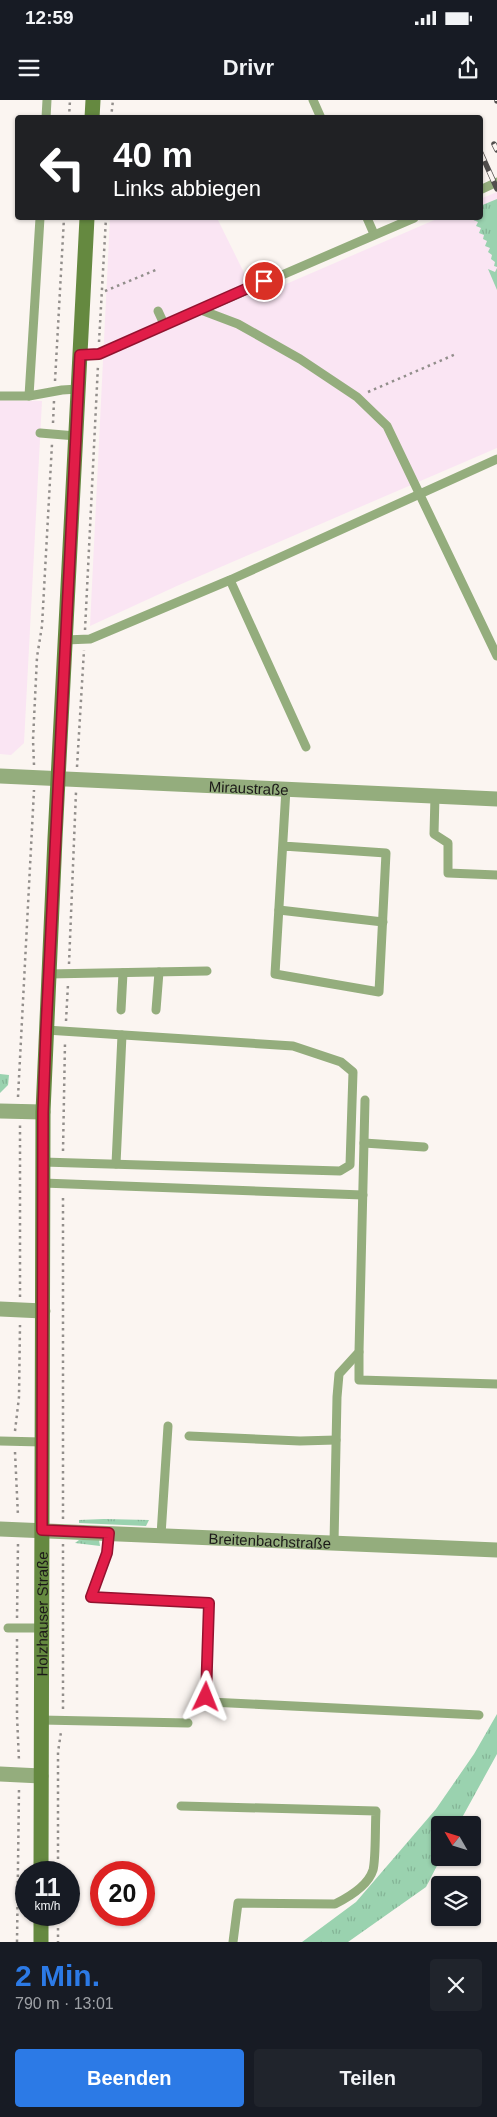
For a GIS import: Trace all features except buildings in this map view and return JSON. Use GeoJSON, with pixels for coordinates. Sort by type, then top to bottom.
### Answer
{"type":"FeatureCollection","features":[{"type":"Feature","properties":{"kind":"main road"},"geometry":{"type":"LineString","coordinates":[[92,115],[93,100]]}},
{"type":"Feature","properties":{"kind":"main road","name":"Holzhauser Straße"},"geometry":{"type":"LineString","coordinates":[[41,1861],[43,1112],[48,974],[87,220]]}},
{"type":"Feature","properties":{"kind":"main road"},"geometry":{"type":"LineString","coordinates":[[41,1926],[41,1942]]}},
{"type":"Feature","properties":{"kind":"street","name":"Miraustraße"},"geometry":{"type":"LineString","coordinates":[[0,776],[497,799]]}},
{"type":"Feature","properties":{"kind":"street"},"geometry":{"type":"LineString","coordinates":[[0,1111],[43,1112]]}},
{"type":"Feature","properties":{"kind":"street"},"geometry":{"type":"LineString","coordinates":[[0,1309],[43,1310]]}},
{"type":"Feature","properties":{"kind":"street","name":"Breitenbachstraße"},"geometry":{"type":"LineString","coordinates":[[0,1528],[497,1550]]}},
{"type":"Feature","properties":{"kind":"street"},"geometry":{"type":"LineString","coordinates":[[0,1774],[41,1776]]}},
{"type":"Feature","properties":{"kind":"lane"},"geometry":{"type":"LineString","coordinates":[[46,115],[47,100]]}},
{"type":"Feature","properties":{"kind":"lane"},"geometry":{"type":"LineString","coordinates":[[313,100],[320,115]]}},
{"type":"Feature","properties":{"kind":"lane"},"geometry":{"type":"LineString","coordinates":[[483,189],[497,182]]}},
{"type":"Feature","properties":{"kind":"lane"},"geometry":{"type":"LineString","coordinates":[[29,396],[30,297],[40,220]]}},
{"type":"Feature","properties":{"kind":"lane"},"geometry":{"type":"LineString","coordinates":[[367,220],[374,234]]}},
{"type":"Feature","properties":{"kind":"lane"},"geometry":{"type":"LineString","coordinates":[[80,355],[99,354],[409,220]]}},
{"type":"Feature","properties":{"kind":"lane"},"geometry":{"type":"LineString","coordinates":[[201,310],[238,324],[268,340],[357,397],[387,426],[497,656]]}},
{"type":"Feature","properties":{"kind":"lane"},"geometry":{"type":"LineString","coordinates":[[158,311],[165,326]]}},
{"type":"Feature","properties":{"kind":"lane"},"geometry":{"type":"LineString","coordinates":[[0,396],[29,396],[78,389]]}},
{"type":"Feature","properties":{"kind":"lane"},"geometry":{"type":"LineString","coordinates":[[40,433],[76,436]]}},
{"type":"Feature","properties":{"kind":"lane"},"geometry":{"type":"LineString","coordinates":[[65,640],[90,639],[230,580],[497,459]]}},
{"type":"Feature","properties":{"kind":"lane"},"geometry":{"type":"LineString","coordinates":[[230,580],[306,747]]}},
{"type":"Feature","properties":{"kind":"lane"},"geometry":{"type":"LineString","coordinates":[[283,846],[386,853],[379,992],[275,974],[286,789]]}},
{"type":"Feature","properties":{"kind":"lane"},"geometry":{"type":"LineString","coordinates":[[434,796],[434,834],[448,843],[448,873],[497,875]]}},
{"type":"Feature","properties":{"kind":"lane"},"geometry":{"type":"LineString","coordinates":[[279,910],[383,922]]}},
{"type":"Feature","properties":{"kind":"lane"},"geometry":{"type":"LineString","coordinates":[[48,974],[207,971]]}},
{"type":"Feature","properties":{"kind":"lane"},"geometry":{"type":"LineString","coordinates":[[156,1010],[159,972]]}},
{"type":"Feature","properties":{"kind":"lane"},"geometry":{"type":"LineString","coordinates":[[121,1010],[123,973]]}},
{"type":"Feature","properties":{"kind":"lane"},"geometry":{"type":"LineString","coordinates":[[43,1162],[340,1171],[350,1165],[353,1072],[341,1062],[293,1046],[46,1030]]}},
{"type":"Feature","properties":{"kind":"lane"},"geometry":{"type":"LineString","coordinates":[[116,1164],[122,1035]]}},
{"type":"Feature","properties":{"kind":"lane"},"geometry":{"type":"LineString","coordinates":[[365,1100],[359,1380],[497,1384]]}},
{"type":"Feature","properties":{"kind":"lane"},"geometry":{"type":"LineString","coordinates":[[364,1142],[424,1146]]}},
{"type":"Feature","properties":{"kind":"lane"},"geometry":{"type":"LineString","coordinates":[[43,1183],[363,1196]]}},
{"type":"Feature","properties":{"kind":"lane"},"geometry":{"type":"LineString","coordinates":[[334,1543],[339,1374],[359,1352]]}},
{"type":"Feature","properties":{"kind":"lane"},"geometry":{"type":"LineString","coordinates":[[161,1535],[168,1426]]}},
{"type":"Feature","properties":{"kind":"lane"},"geometry":{"type":"LineString","coordinates":[[189,1436],[300,1441],[336,1440]]}},
{"type":"Feature","properties":{"kind":"lane"},"geometry":{"type":"LineString","coordinates":[[0,1441],[42,1442]]}},
{"type":"Feature","properties":{"kind":"lane"},"geometry":{"type":"LineString","coordinates":[[109,1533],[107,1553],[91,1597],[209,1603],[206,1697],[210,1702],[480,1715]]}},
{"type":"Feature","properties":{"kind":"lane"},"geometry":{"type":"LineString","coordinates":[[12,1628],[42,1628]]}},
{"type":"Feature","properties":{"kind":"lane"},"geometry":{"type":"LineString","coordinates":[[41,1720],[188,1723]]}},
{"type":"Feature","properties":{"kind":"lane"},"geometry":{"type":"LineString","coordinates":[[181,1806],[376,1811],[373,1870],[366,1882],[336,1904],[238,1903],[233,1942]]}},
{"type":"Feature","properties":{"kind":"path"},"geometry":{"type":"LineString","coordinates":[[69,115],[70,100]]}},
{"type":"Feature","properties":{"kind":"path"},"geometry":{"type":"LineString","coordinates":[[111,115],[113,100]]}},
{"type":"Feature","properties":{"kind":"path"},"geometry":{"type":"LineString","coordinates":[[35,753],[32,740],[37,657],[42,626],[64,220]]}},
{"type":"Feature","properties":{"kind":"path"},"geometry":{"type":"LineString","coordinates":[[78,756],[106,220]]}},
{"type":"Feature","properties":{"kind":"path"},"geometry":{"type":"LineString","coordinates":[[105,292],[158,269]]}},
{"type":"Feature","properties":{"kind":"path"},"geometry":{"type":"LineString","coordinates":[[357,397],[456,354]]}},
{"type":"Feature","properties":{"kind":"path"},"geometry":{"type":"LineString","coordinates":[[18,1104],[34,801]]}},
{"type":"Feature","properties":{"kind":"path"},"geometry":{"type":"LineString","coordinates":[[20,1122],[20,1299]]}},
{"type":"Feature","properties":{"kind":"path"},"geometry":{"type":"LineString","coordinates":[[18,1503],[15,1484],[15,1423],[19,1397],[20,1322]]}},
{"type":"Feature","properties":{"kind":"path"},"geometry":{"type":"LineString","coordinates":[[18,1554],[12,1628],[20,1764]]}},
{"type":"Feature","properties":{"kind":"path"},"geometry":{"type":"LineString","coordinates":[[17,1942],[19,1785]]}},
{"type":"Feature","properties":{"kind":"path"},"geometry":{"type":"LineString","coordinates":[[58,1926],[58,1942]]}},
{"type":"Feature","properties":{"kind":"shaded area"},"geometry":{"type":"Polygon","coordinates":[[[497,192],[497,448],[179,585],[90,626],[110,220],[218,220],[256,297],[434,220],[483,220],[483,198],[497,192]]]}},
{"type":"Feature","properties":{"kind":"shaded area"},"geometry":{"type":"Polygon","coordinates":[[[0,400],[42,401],[24,743],[11,755],[0,754],[0,400]]]}},
{"type":"Feature","properties":{"kind":"green space"},"geometry":{"type":"Polygon","coordinates":[[[497,199],[497,267],[494,266],[495,262],[491,259],[492,255],[488,252],[490,248],[485,246],[487,241],[483,239],[484,235],[479,233],[481,228],[476,226],[478,222],[474,220],[483,220],[483,205],[497,199]]]}},
{"type":"Feature","properties":{"kind":"green space"},"geometry":{"type":"Polygon","coordinates":[[[497,268],[497,290],[488,269],[495,272],[497,268]]]}},
{"type":"Feature","properties":{"kind":"green space"},"geometry":{"type":"Polygon","coordinates":[[[0,1074],[9,1075],[8,1085],[0,1093],[0,1074]]]}},
{"type":"Feature","properties":{"kind":"green space"},"geometry":{"type":"Polygon","coordinates":[[[79,1520],[149,1520],[146,1526],[79,1523],[79,1520]]]}},
{"type":"Feature","properties":{"kind":"green space"},"geometry":{"type":"Polygon","coordinates":[[[79,1540],[99,1540],[100,1546],[75,1543],[79,1540]]]}},
{"type":"Feature","properties":{"kind":"green space"},"geometry":{"type":"Polygon","coordinates":[[[497,1714],[497,1754],[463,1816],[431,1816],[431,1866],[437,1866],[426,1887],[348,1942],[302,1942],[356,1902],[436,1809],[474,1754],[497,1714]]]}},
{"type":"Feature","properties":{"kind":"railway"},"geometry":{"type":"LineString","coordinates":[[494,144],[497,150]]}},
{"type":"Feature","properties":{"kind":"railway"},"geometry":{"type":"LineString","coordinates":[[483,158],[497,189]]}},
{"type":"Feature","properties":{"kind":"route"},"geometry":{"type":"LineString","coordinates":[[206,1697],[209,1603],[91,1597],[107,1553],[109,1533],[42,1530],[43,1112],[46,1030],[80,355],[99,354],[264,281]]}}]}
